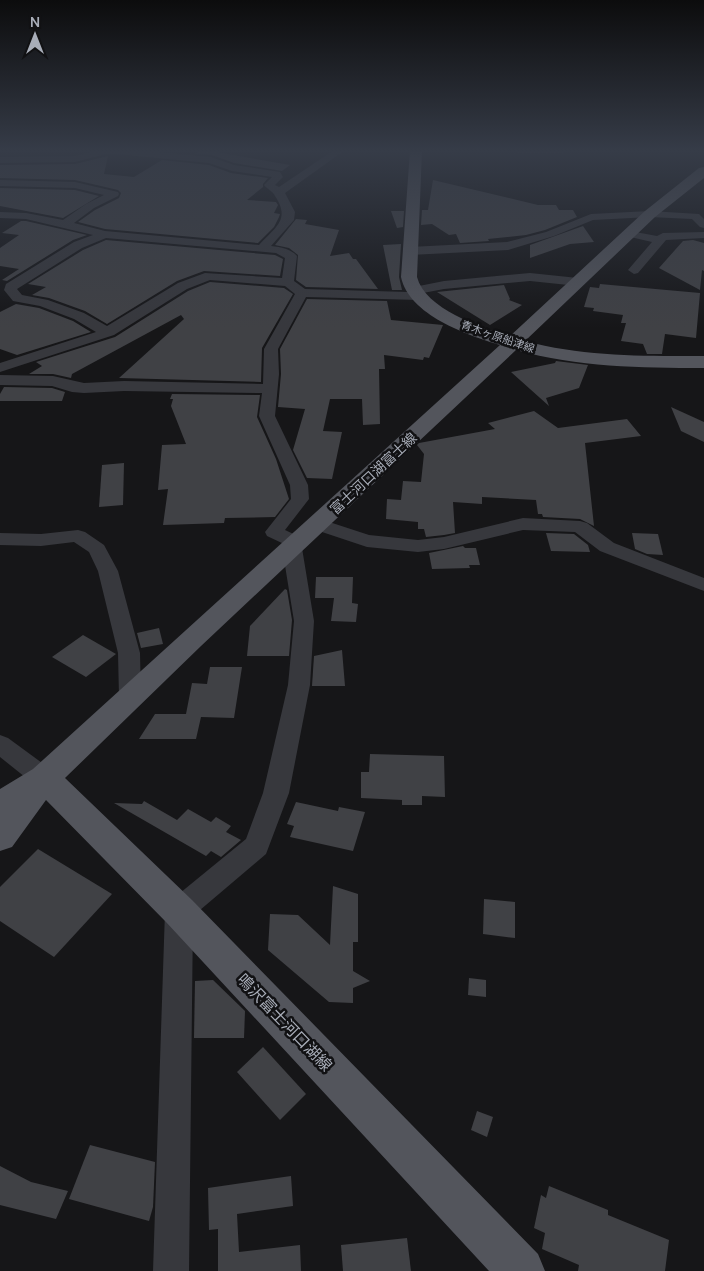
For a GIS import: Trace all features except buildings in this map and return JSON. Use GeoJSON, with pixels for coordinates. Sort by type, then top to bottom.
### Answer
{"type":"FeatureCollection","features":[{"type":"Feature","properties":{"kind":"main road"},"geometry":{"type":"LineString","coordinates":[[412,209],[409,277],[417,294]]}},
{"type":"Feature","properties":{"kind":"main road","name":"富士河口湖富士線"},"geometry":{"type":"LineString","coordinates":[[0,837],[44,778],[656,209]]}},
{"type":"Feature","properties":{"kind":"main road","name":"青木ヶ原船津線"},"geometry":{"type":"LineString","coordinates":[[417,294],[437,312],[460,324],[543,352],[608,361],[704,362]]}},
{"type":"Feature","properties":{"kind":"main road","name":"富士河口湖富士線"},"geometry":{"type":"LineString","coordinates":[[0,806],[44,778]]}},
{"type":"Feature","properties":{"kind":"main road","name":"鳴沢富士河口湖線"},"geometry":{"type":"LineString","coordinates":[[44,778],[103,834],[179,911],[521,1271]]}},
{"type":"Feature","properties":{"kind":"street"},"geometry":{"type":"LineString","coordinates":[[65,224],[85,209]]}},
{"type":"Feature","properties":{"kind":"street"},"geometry":{"type":"LineString","coordinates":[[262,249],[288,220],[288,209]]}},
{"type":"Feature","properties":{"kind":"street"},"geometry":{"type":"LineString","coordinates":[[410,251],[508,246],[550,234],[591,217],[700,213],[704,225]]}},
{"type":"Feature","properties":{"kind":"street"},"geometry":{"type":"LineString","coordinates":[[0,215],[26,216],[105,234],[279,250],[291,256],[288,282]]}},
{"type":"Feature","properties":{"kind":"street"},"geometry":{"type":"LineString","coordinates":[[105,234],[78,245],[11,286],[10,290],[18,298],[79,316],[94,326],[109,332]]}},
{"type":"Feature","properties":{"kind":"street"},"geometry":{"type":"LineString","coordinates":[[630,234],[660,240]]}},
{"type":"Feature","properties":{"kind":"street"},"geometry":{"type":"LineString","coordinates":[[634,270],[663,237],[704,236]]}},
{"type":"Feature","properties":{"kind":"street"},"geometry":{"type":"LineString","coordinates":[[0,368],[26,357],[109,332],[130,321],[174,290],[197,278],[209,276],[230,276],[288,282],[302,293],[362,296],[417,294],[444,285],[530,276],[578,282]]}},
{"type":"Feature","properties":{"kind":"street"},"geometry":{"type":"LineString","coordinates":[[171,1271],[179,911],[257,846],[276,793],[299,685],[304,621],[295,545],[274,532],[300,499],[299,485],[267,416],[272,374],[271,349],[302,293]]}},
{"type":"Feature","properties":{"kind":"street"},"geometry":{"type":"LineString","coordinates":[[0,380],[53,381],[72,387],[84,388],[124,386],[269,389]]}},
{"type":"Feature","properties":{"kind":"street"},"geometry":{"type":"LineString","coordinates":[[317,524],[367,540],[418,546],[444,543],[523,524],[580,527],[606,547],[704,585]]}},
{"type":"Feature","properties":{"kind":"street"},"geometry":{"type":"LineString","coordinates":[[0,539],[41,540],[78,536],[97,549],[108,572],[115,594],[129,653],[130,697]]}},
{"type":"Feature","properties":{"kind":"street"},"geometry":{"type":"LineString","coordinates":[[0,744],[44,778]]}}]}
